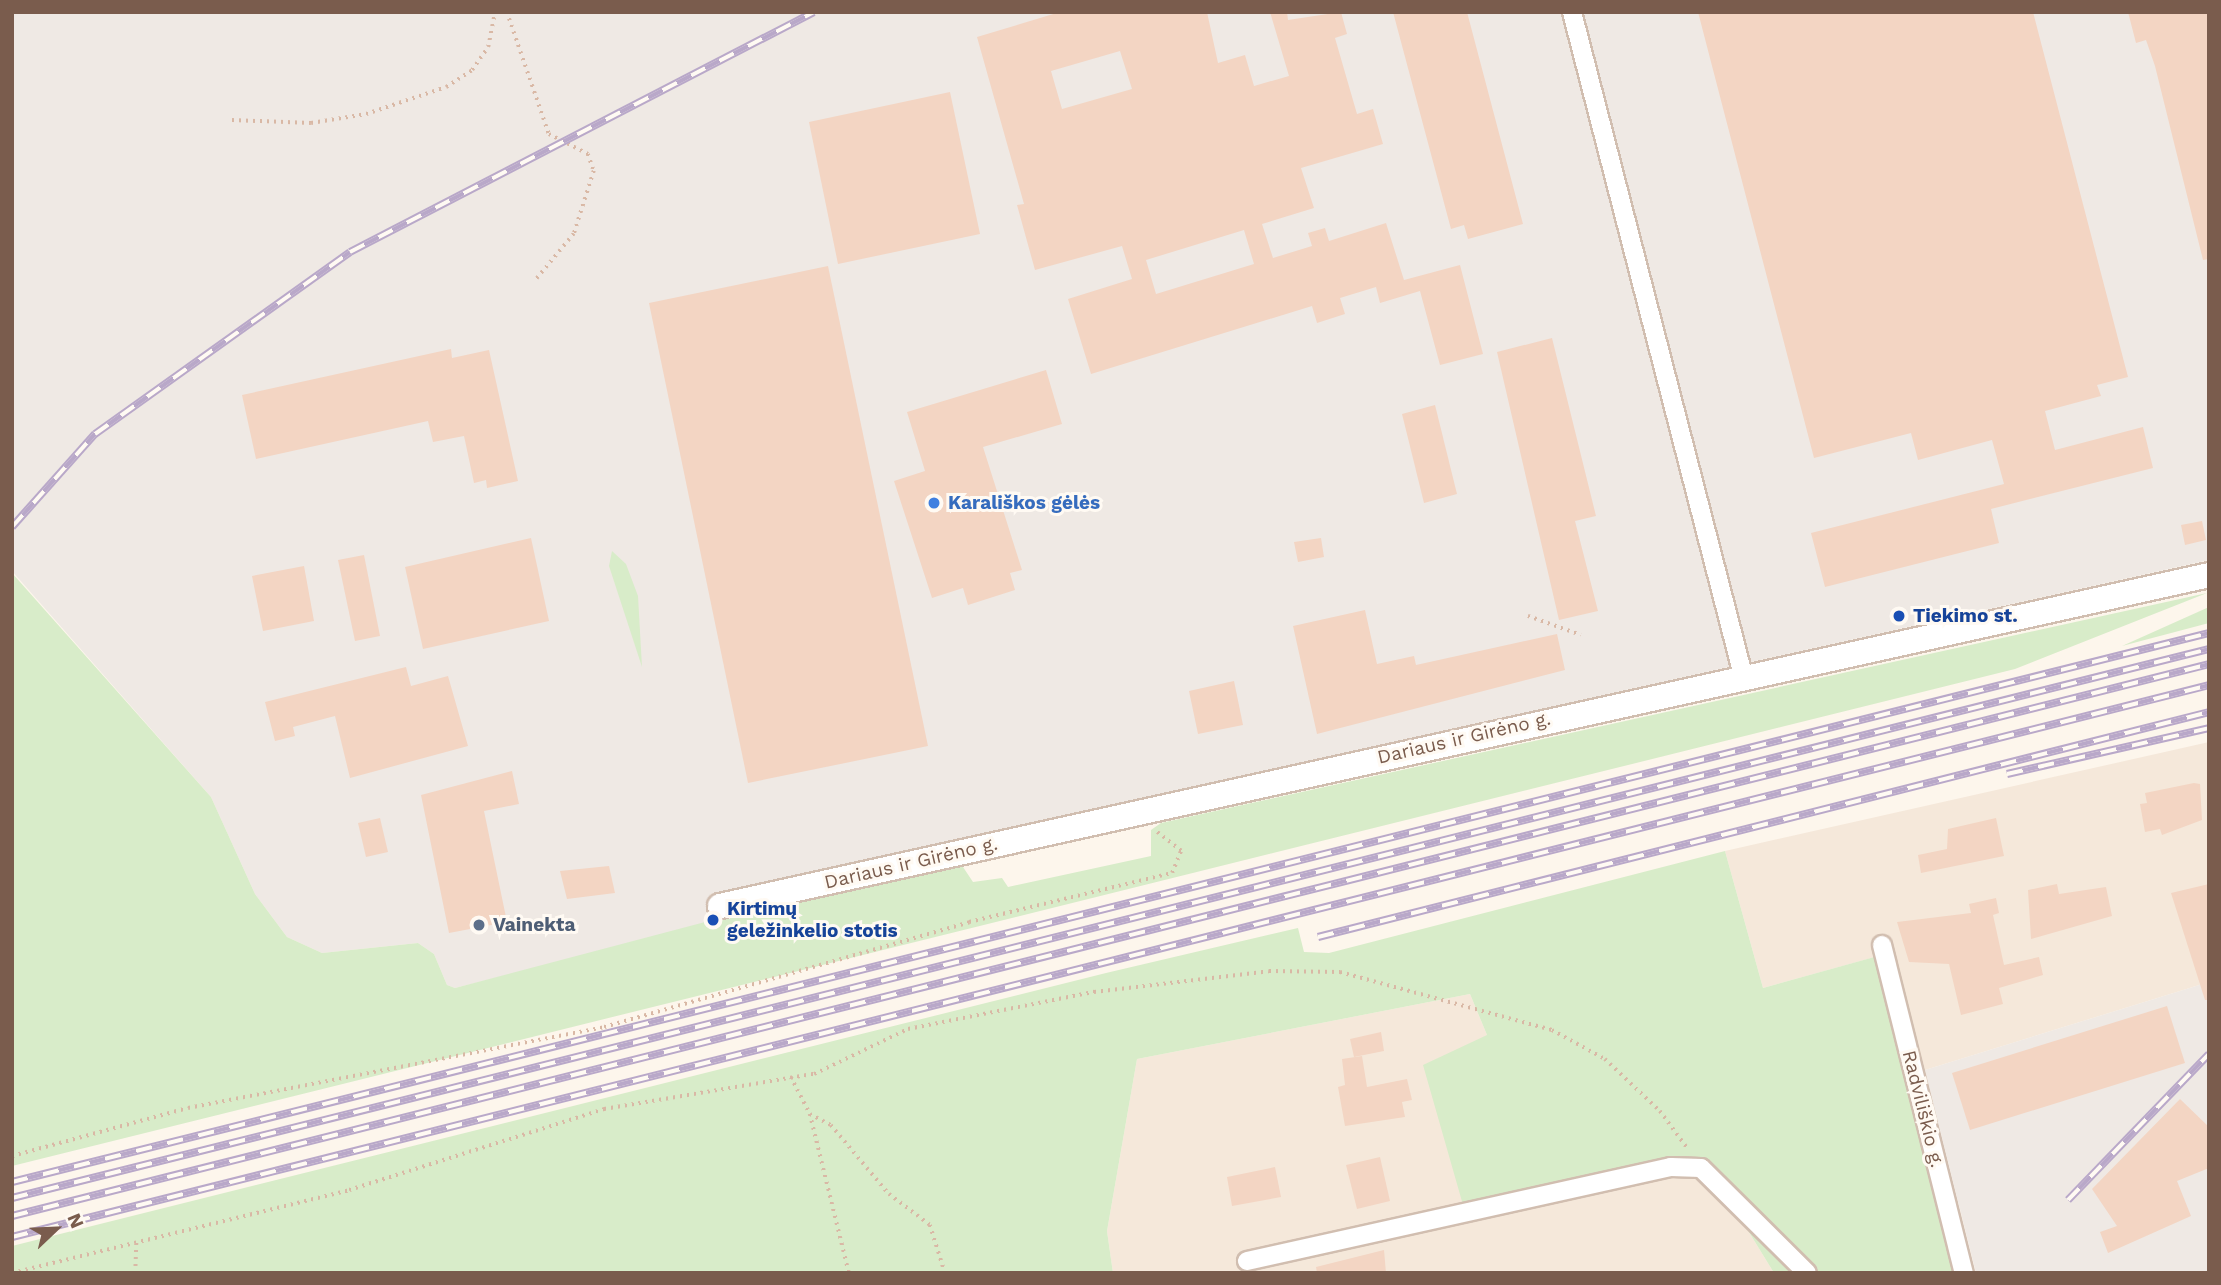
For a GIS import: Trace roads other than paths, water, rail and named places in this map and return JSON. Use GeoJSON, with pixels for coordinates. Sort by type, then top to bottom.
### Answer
{"type":"FeatureCollection","features":[{"type":"Feature","properties":{"kind":"street"},"geometry":{"type":"LineString","coordinates":[[1572,12],[1743,676]]}},
{"type":"Feature","properties":{"kind":"street","name":"Dariaus ir Girėno g."},"geometry":{"type":"LineString","coordinates":[[720,906],[1743,676],[2209,575]]}},
{"type":"Feature","properties":{"kind":"street","name":"Radviliškio g."},"geometry":{"type":"LineString","coordinates":[[1882,945],[1964,1273]]}},
{"type":"Feature","properties":{"kind":"street"},"geometry":{"type":"LineString","coordinates":[[1247,1261],[1671,1167],[1701,1168],[1807,1273]]}},
{"type":"Feature","properties":{"kind":"railway"},"geometry":{"type":"LineString","coordinates":[[12,527],[95,434],[350,252],[814,12]]}},
{"type":"Feature","properties":{"kind":"railway"},"geometry":{"type":"LineString","coordinates":[[12,1182],[2209,633]]}},
{"type":"Feature","properties":{"kind":"railway"},"geometry":{"type":"LineString","coordinates":[[12,1198],[2209,649]]}},
{"type":"Feature","properties":{"kind":"railway"},"geometry":{"type":"LineString","coordinates":[[12,1216],[2209,664]]}},
{"type":"Feature","properties":{"kind":"railway"},"geometry":{"type":"LineString","coordinates":[[12,1237],[2209,685]]}},
{"type":"Feature","properties":{"kind":"railway"},"geometry":{"type":"LineString","coordinates":[[1318,937],[2209,712]]}},
{"type":"Feature","properties":{"kind":"railway"},"geometry":{"type":"LineString","coordinates":[[2007,774],[2209,728]]}},
{"type":"Feature","properties":{"kind":"railway"},"geometry":{"type":"LineString","coordinates":[[2068,1200],[2209,1054]]}},
{"type":"Feature","properties":{"kind":"place","name":"Karališkos gėlės"},"geometry":{"type":"Point","coordinates":[934,503]}},
{"type":"Feature","properties":{"kind":"place","name":"Tiekimo st."},"geometry":{"type":"Point","coordinates":[1899,616]}},
{"type":"Feature","properties":{"kind":"place","name":"Kirtimų geležinkelio stotis"},"geometry":{"type":"Point","coordinates":[713,920]}},
{"type":"Feature","properties":{"kind":"place","name":"Vainekta"},"geometry":{"type":"Point","coordinates":[479,925]}}]}
